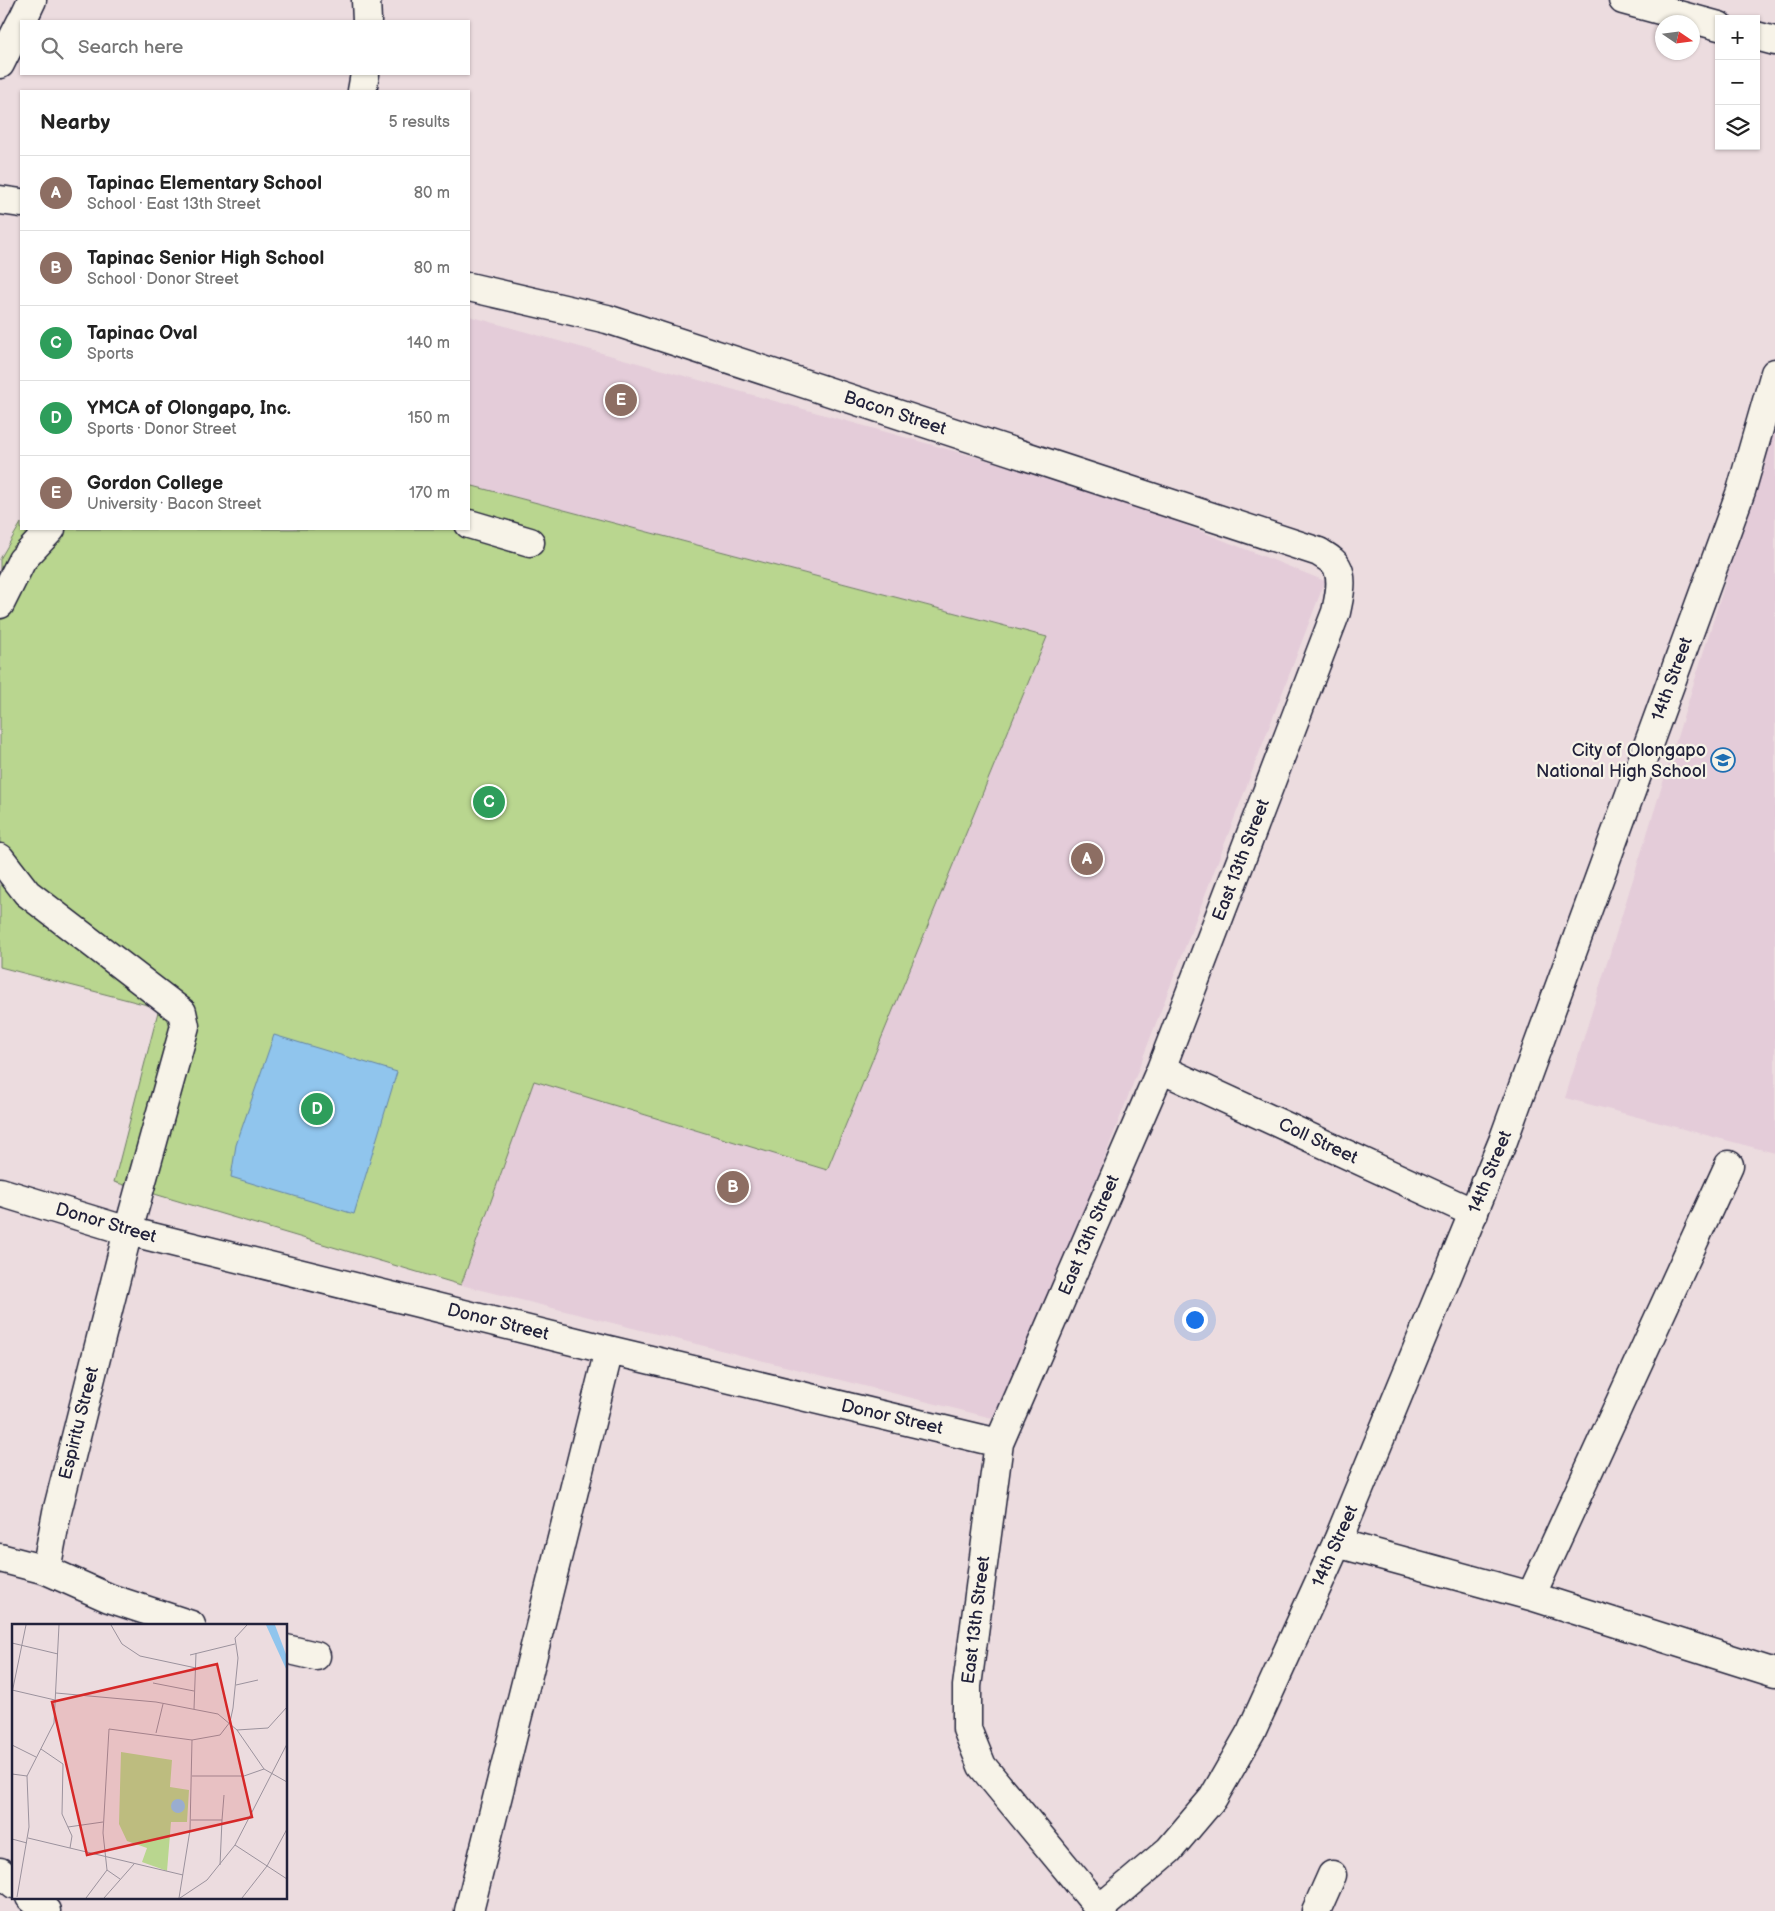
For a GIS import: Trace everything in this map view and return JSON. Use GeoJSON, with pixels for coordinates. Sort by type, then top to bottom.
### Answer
{"type":"FeatureCollection","features":[{"type":"Feature","properties":{"kind":"street"},"geometry":{"type":"LineString","coordinates":[[22,20],[32,0]]}},
{"type":"Feature","properties":{"kind":"street"},"geometry":{"type":"LineString","coordinates":[[366,0],[367,20]]}},
{"type":"Feature","properties":{"kind":"street"},"geometry":{"type":"LineString","coordinates":[[1623,0],[1715,25]]}},
{"type":"Feature","properties":{"kind":"street"},"geometry":{"type":"LineString","coordinates":[[0,64],[20,24]]}},
{"type":"Feature","properties":{"kind":"street"},"geometry":{"type":"LineString","coordinates":[[1760,37],[1775,41]]}},
{"type":"Feature","properties":{"kind":"street"},"geometry":{"type":"LineString","coordinates":[[362,90],[365,75]]}},
{"type":"Feature","properties":{"kind":"street"},"geometry":{"type":"LineString","coordinates":[[0,200],[20,203]]}},
{"type":"Feature","properties":{"kind":"street","name":"Bacon Street"},"geometry":{"type":"LineString","coordinates":[[470,287],[607,319],[1319,552]]}},
{"type":"Feature","properties":{"kind":"street","name":"14th Street"},"geometry":{"type":"LineString","coordinates":[[1100,1910],[1169,1850],[1213,1798],[1251,1732],[1337,1543],[1507,1132],[1741,491],[1775,373]]}},
{"type":"Feature","properties":{"kind":"street"},"geometry":{"type":"LineString","coordinates":[[470,524],[530,542]]}},
{"type":"Feature","properties":{"kind":"street"},"geometry":{"type":"LineString","coordinates":[[0,604],[22,560],[50,530]]}},
{"type":"Feature","properties":{"kind":"street","name":"East 13th Street"},"geometry":{"type":"LineString","coordinates":[[1100,1910],[982,1766],[967,1729],[967,1686],[999,1443],[1161,1069],[1336,612],[1341,588],[1339,572],[1334,562],[1319,552]]}},
{"type":"Feature","properties":{"kind":"street","name":"Espiritu Street"},"geometry":{"type":"LineString","coordinates":[[0,858],[27,893],[182,1012],[185,1026],[128,1231],[57,1512],[46,1570]]}},
{"type":"Feature","properties":{"kind":"street","name":"Coll Street"},"geometry":{"type":"LineString","coordinates":[[1161,1069],[1474,1212]]}},
{"type":"Feature","properties":{"kind":"street"},"geometry":{"type":"LineString","coordinates":[[1531,1596],[1729,1165]]}},
{"type":"Feature","properties":{"kind":"street","name":"Donor Street"},"geometry":{"type":"LineString","coordinates":[[0,1192],[128,1231],[609,1350],[999,1443]]}},
{"type":"Feature","properties":{"kind":"street"},"geometry":{"type":"LineString","coordinates":[[469,1911],[609,1350]]}},
{"type":"Feature","properties":{"kind":"street"},"geometry":{"type":"LineString","coordinates":[[1337,1543],[1531,1596],[1775,1673]]}},
{"type":"Feature","properties":{"kind":"street"},"geometry":{"type":"LineString","coordinates":[[0,1558],[46,1570],[109,1598],[188,1624]]}},
{"type":"Feature","properties":{"kind":"street"},"geometry":{"type":"LineString","coordinates":[[288,1649],[316,1656]]}},
{"type":"Feature","properties":{"kind":"street"},"geometry":{"type":"LineString","coordinates":[[0,1872],[12,1882]]}},
{"type":"Feature","properties":{"kind":"street"},"geometry":{"type":"LineString","coordinates":[[1316,1911],[1332,1874]]}},
{"type":"Feature","properties":{"kind":"street"},"geometry":{"type":"LineString","coordinates":[[31,1898],[46,1911]]}},
{"type":"Feature","properties":{"kind":"shaded area"},"geometry":{"type":"Polygon","coordinates":[[[470,316],[1105,493],[1325,581],[1004,1421],[461,1285],[534,1081],[827,1170],[1046,637],[470,485],[470,316]]]}},
{"type":"Feature","properties":{"kind":"shaded area","name":"City of Olongapo National High School"},"geometry":{"type":"Polygon","coordinates":[[[1775,422],[1775,1153],[1565,1098],[1775,422]]]}},
{"type":"Feature","properties":{"kind":"green space"},"geometry":{"type":"Polygon","coordinates":[[[470,485],[1047,637],[827,1170],[534,1081],[461,1285],[114,1182],[159,1008],[0,967],[0,559],[20,525],[20,530],[470,530],[470,485]]]}},
{"type":"Feature","properties":{"kind":"water"},"geometry":{"type":"Polygon","coordinates":[[[274,1035],[397,1072],[354,1214],[231,1177],[236,1145],[274,1035]]]}},
{"type":"Feature","properties":{"kind":"place","name":"Gordon College"},"geometry":{"type":"Point","coordinates":[621,400]}},
{"type":"Feature","properties":{"kind":"place","name":"City of Olongapo National High School"},"geometry":{"type":"Point","coordinates":[1723,760]}},
{"type":"Feature","properties":{"kind":"place","name":"Tapinac Oval"},"geometry":{"type":"Point","coordinates":[489,802]}},
{"type":"Feature","properties":{"kind":"place","name":"Tapinac Elementary School"},"geometry":{"type":"Point","coordinates":[1087,859]}},
{"type":"Feature","properties":{"kind":"place","name":"YMCA of Olongapo, Inc."},"geometry":{"type":"Point","coordinates":[317,1109]}},
{"type":"Feature","properties":{"kind":"place","name":"Tapinac Senior High School"},"geometry":{"type":"Point","coordinates":[733,1187]}}]}
